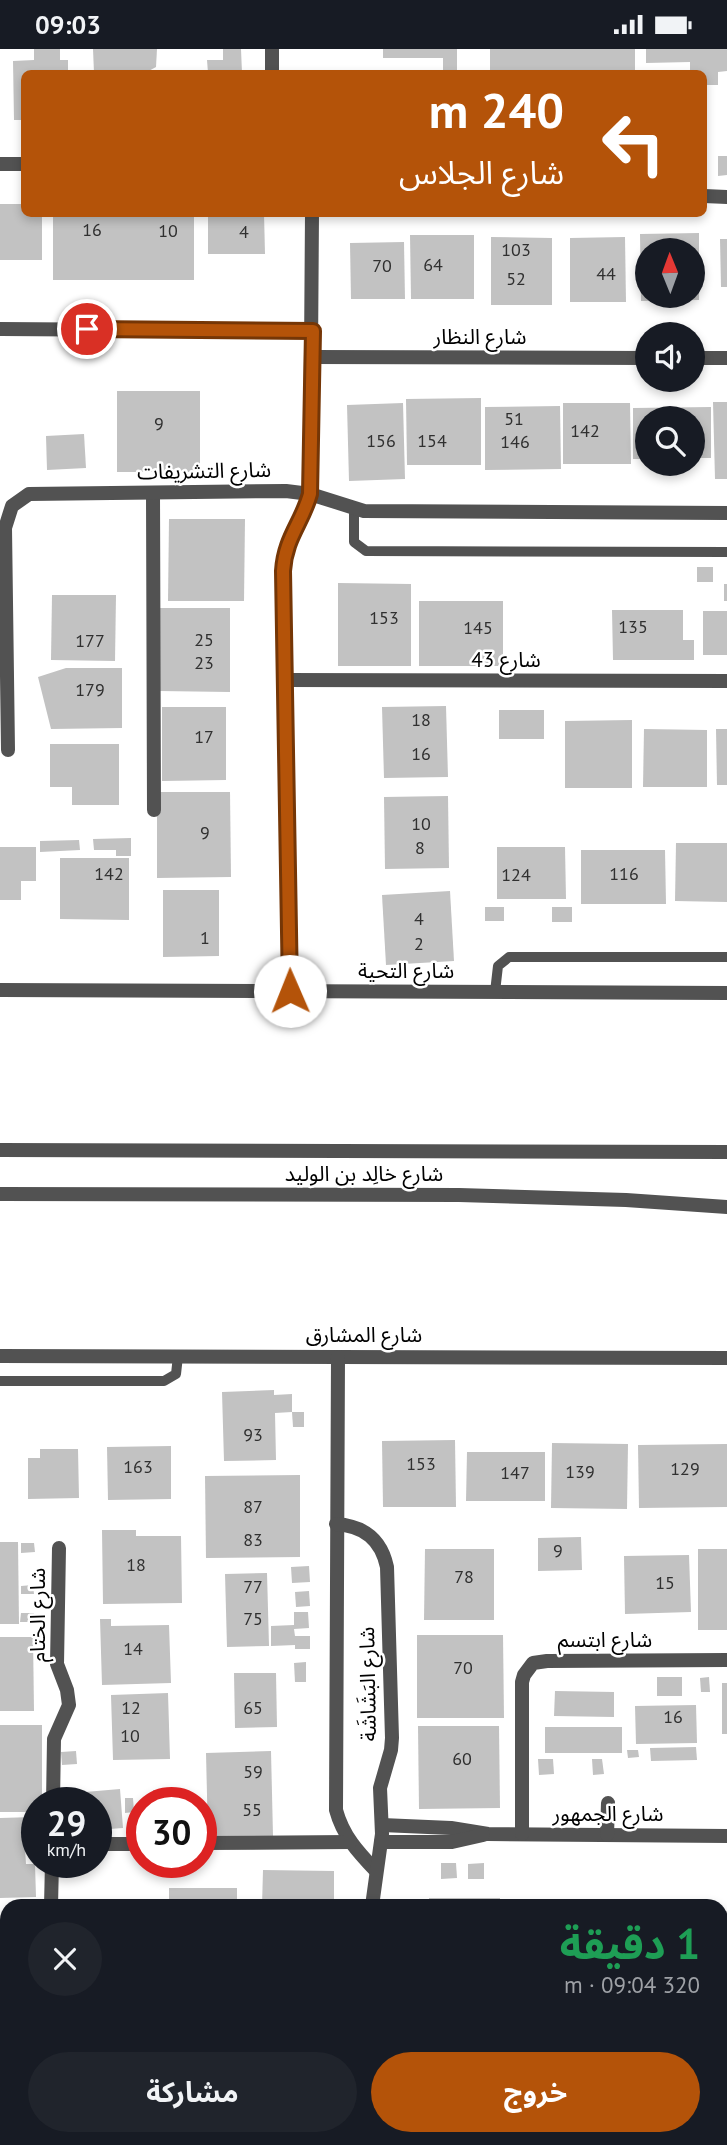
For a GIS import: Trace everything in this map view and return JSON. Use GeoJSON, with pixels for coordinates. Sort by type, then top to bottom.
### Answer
{"type":"FeatureCollection","features":[{"type":"Feature","properties":{"kind":"street"},"geometry":{"type":"LineString","coordinates":[[272,49],[272,70]]}},
{"type":"Feature","properties":{"kind":"street"},"geometry":{"type":"LineString","coordinates":[[0,164],[21,164]]}},
{"type":"Feature","properties":{"kind":"street"},"geometry":{"type":"LineString","coordinates":[[707,196],[727,197]]}},
{"type":"Feature","properties":{"kind":"street"},"geometry":{"type":"LineString","coordinates":[[290,991],[284,558],[293,530],[305,512],[310,494],[312,217]]}},
{"type":"Feature","properties":{"kind":"street"},"geometry":{"type":"LineString","coordinates":[[0,329],[313,331]]}},
{"type":"Feature","properties":{"kind":"street","name":"شارع النظار"},"geometry":{"type":"LineString","coordinates":[[313,357],[635,358]]}},
{"type":"Feature","properties":{"kind":"street"},"geometry":{"type":"LineString","coordinates":[[705,358],[727,358]]}},
{"type":"Feature","properties":{"kind":"street","name":"شارع التشريفات"},"geometry":{"type":"LineString","coordinates":[[8,750],[5,528],[8,511],[21,497],[39,493],[286,491],[310,494],[354,510],[373,512],[727,513]]}},
{"type":"Feature","properties":{"kind":"street"},"geometry":{"type":"LineString","coordinates":[[153,493],[154,810]]}},
{"type":"Feature","properties":{"kind":"street","name":"شارع 43"},"geometry":{"type":"LineString","coordinates":[[285,680],[727,681]]}},
{"type":"Feature","properties":{"kind":"street","name":"شارع التحية"},"geometry":{"type":"LineString","coordinates":[[0,990],[727,993]]}},
{"type":"Feature","properties":{"kind":"street","name":"شارع خالِد بن الوليد"},"geometry":{"type":"LineString","coordinates":[[0,1150],[727,1152]]}},
{"type":"Feature","properties":{"kind":"street","name":"شارع خالِد بن الوليد"},"geometry":{"type":"LineString","coordinates":[[0,1194],[471,1195],[626,1200],[727,1207]]}},
{"type":"Feature","properties":{"kind":"street","name":"شارع المشارق"},"geometry":{"type":"LineString","coordinates":[[0,1356],[727,1357]]}},
{"type":"Feature","properties":{"kind":"street","name":"شارع البَشَاشَة"},"geometry":{"type":"LineString","coordinates":[[338,1356],[336,1810],[350,1842],[376,1871]]}},
{"type":"Feature","properties":{"kind":"street","name":"شارع البَشَاشَة"},"geometry":{"type":"LineString","coordinates":[[336,1524],[352,1525],[372,1537],[384,1555],[387,1567],[392,1738],[380,1788],[381,1842],[373,1899]]}},
{"type":"Feature","properties":{"kind":"street","name":"شارع الختام"},"geometry":{"type":"LineString","coordinates":[[53,1787],[54,1739],[69,1705],[67,1690],[57,1664],[59,1548]]}},
{"type":"Feature","properties":{"kind":"street","name":"شارع ابتسم"},"geometry":{"type":"LineString","coordinates":[[522,1834],[522,1682],[533,1663],[727,1660]]}},
{"type":"Feature","properties":{"kind":"street"},"geometry":{"type":"LineString","coordinates":[[607,1835],[608,1803]]}},
{"type":"Feature","properties":{"kind":"street","name":"شارع الجمهور"},"geometry":{"type":"LineString","coordinates":[[382,1825],[451,1828],[488,1834],[727,1836]]}},
{"type":"Feature","properties":{"kind":"street","name":"شارع الجمهور"},"geometry":{"type":"LineString","coordinates":[[381,1842],[452,1842],[488,1834]]}},
{"type":"Feature","properties":{"kind":"street"},"geometry":{"type":"LineString","coordinates":[[217,1843],[350,1842]]}},
{"type":"Feature","properties":{"kind":"street"},"geometry":{"type":"LineString","coordinates":[[51,1899],[52,1878]]}},
{"type":"Feature","properties":{"kind":"lane"},"geometry":{"type":"LineString","coordinates":[[354,510],[353,538],[356,545],[366,551],[727,552]]}},
{"type":"Feature","properties":{"kind":"lane"},"geometry":{"type":"LineString","coordinates":[[495,992],[498,966],[509,957],[727,957]]}},
{"type":"Feature","properties":{"kind":"lane"},"geometry":{"type":"LineString","coordinates":[[0,1381],[164,1381],[176,1374],[178,1356]]}},
{"type":"Feature","properties":{"kind":"building"},"geometry":{"type":"Polygon","coordinates":[[[34,49],[60,49],[60,60],[68,60],[68,70],[21,70],[21,120],[14,120],[13,61],[34,60],[34,49]]]}},
{"type":"Feature","properties":{"kind":"building"},"geometry":{"type":"Polygon","coordinates":[[[93,49],[157,49],[156,67],[150,70],[94,70],[93,49]]]}},
{"type":"Feature","properties":{"kind":"building"},"geometry":{"type":"Polygon","coordinates":[[[223,49],[241,49],[242,70],[208,70],[207,60],[223,60],[223,49]]]}},
{"type":"Feature","properties":{"kind":"building"},"geometry":{"type":"Polygon","coordinates":[[[383,49],[457,49],[457,70],[443,70],[443,58],[383,58],[383,49]]]}},
{"type":"Feature","properties":{"kind":"building"},"geometry":{"type":"Polygon","coordinates":[[[490,49],[635,49],[635,70],[490,70],[490,49]]]}},
{"type":"Feature","properties":{"kind":"building"},"geometry":{"type":"Polygon","coordinates":[[[646,49],[727,49],[727,71],[718,72],[718,85],[707,85],[707,70],[690,70],[690,62],[646,63],[646,49]]]}},
{"type":"Feature","properties":{"kind":"building"},"geometry":{"type":"Polygon","coordinates":[[[718,156],[727,156],[727,175],[718,176],[718,156]]]}},
{"type":"Feature","properties":{"kind":"building"},"geometry":{"type":"Polygon","coordinates":[[[0,204],[21,204],[21,217],[42,217],[42,260],[0,260],[0,204]]]}},
{"type":"Feature","properties":{"kind":"building"},"geometry":{"type":"Polygon","coordinates":[[[53,217],[194,217],[194,280],[53,280],[53,217]]]}},
{"type":"Feature","properties":{"kind":"building"},"geometry":{"type":"Polygon","coordinates":[[[208,217],[264,217],[265,254],[208,254],[208,217]]]}},
{"type":"Feature","properties":{"kind":"building"},"geometry":{"type":"Polygon","coordinates":[[[699,233],[699,238],[640,238],[640,234],[699,233]]]}},
{"type":"Feature","properties":{"kind":"building"},"geometry":{"type":"Polygon","coordinates":[[[410,235],[474,235],[474,299],[411,299],[410,235]]]}},
{"type":"Feature","properties":{"kind":"building"},"geometry":{"type":"Polygon","coordinates":[[[491,237],[552,238],[552,305],[491,305],[491,237]]]}},
{"type":"Feature","properties":{"kind":"building"},"geometry":{"type":"Polygon","coordinates":[[[625,237],[626,302],[570,302],[570,238],[625,237]]]}},
{"type":"Feature","properties":{"kind":"building"},"geometry":{"type":"Polygon","coordinates":[[[720,239],[727,239],[727,287],[721,287],[720,239]]]}},
{"type":"Feature","properties":{"kind":"building"},"geometry":{"type":"Polygon","coordinates":[[[404,242],[405,299],[351,299],[350,243],[404,242]]]}},
{"type":"Feature","properties":{"kind":"building"},"geometry":{"type":"Polygon","coordinates":[[[117,391],[200,391],[200,472],[117,472],[117,391]]]}},
{"type":"Feature","properties":{"kind":"building"},"geometry":{"type":"Polygon","coordinates":[[[481,398],[481,465],[407,465],[406,399],[481,398]]]}},
{"type":"Feature","properties":{"kind":"building"},"geometry":{"type":"Polygon","coordinates":[[[713,402],[727,402],[727,479],[715,479],[713,402]]]}},
{"type":"Feature","properties":{"kind":"building"},"geometry":{"type":"Polygon","coordinates":[[[403,403],[405,479],[349,481],[347,405],[403,403]]]}},
{"type":"Feature","properties":{"kind":"building"},"geometry":{"type":"Polygon","coordinates":[[[563,403],[630,403],[631,464],[563,464],[563,403]]]}},
{"type":"Feature","properties":{"kind":"building"},"geometry":{"type":"Polygon","coordinates":[[[560,406],[561,469],[485,470],[485,407],[560,406]]]}},
{"type":"Feature","properties":{"kind":"building"},"geometry":{"type":"Polygon","coordinates":[[[705,407],[711,407],[711,458],[705,458],[705,407]]]}},
{"type":"Feature","properties":{"kind":"building"},"geometry":{"type":"Polygon","coordinates":[[[635,408],[635,459],[633,459],[635,408]]]}},
{"type":"Feature","properties":{"kind":"building"},"geometry":{"type":"Polygon","coordinates":[[[84,434],[86,468],[47,470],[46,436],[84,434]]]}},
{"type":"Feature","properties":{"kind":"building"},"geometry":{"type":"Polygon","coordinates":[[[169,519],[245,519],[244,601],[168,601],[169,519]]]}},
{"type":"Feature","properties":{"kind":"building"},"geometry":{"type":"Polygon","coordinates":[[[697,567],[713,567],[713,582],[697,582],[697,567]]]}},
{"type":"Feature","properties":{"kind":"building"},"geometry":{"type":"Polygon","coordinates":[[[338,583],[411,584],[411,666],[338,666],[338,583]]]}},
{"type":"Feature","properties":{"kind":"building"},"geometry":{"type":"Polygon","coordinates":[[[724,584],[727,584],[727,601],[724,601],[724,584]]]}},
{"type":"Feature","properties":{"kind":"building"},"geometry":{"type":"Polygon","coordinates":[[[52,595],[116,595],[115,661],[51,660],[52,595]]]}},
{"type":"Feature","properties":{"kind":"building"},"geometry":{"type":"Polygon","coordinates":[[[419,601],[503,601],[503,666],[419,666],[419,601]]]}},
{"type":"Feature","properties":{"kind":"building"},"geometry":{"type":"Polygon","coordinates":[[[160,608],[230,608],[230,692],[159,691],[160,608]]]}},
{"type":"Feature","properties":{"kind":"building"},"geometry":{"type":"Polygon","coordinates":[[[612,610],[683,610],[683,640],[694,640],[694,660],[613,660],[612,610]]]}},
{"type":"Feature","properties":{"kind":"building"},"geometry":{"type":"Polygon","coordinates":[[[703,611],[727,611],[727,655],[703,655],[703,611]]]}},
{"type":"Feature","properties":{"kind":"building"},"geometry":{"type":"Polygon","coordinates":[[[66,668],[122,668],[122,728],[51,729],[38,677],[66,668]]]}},
{"type":"Feature","properties":{"kind":"building"},"geometry":{"type":"Polygon","coordinates":[[[446,706],[448,777],[384,778],[382,707],[446,706]]]}},
{"type":"Feature","properties":{"kind":"building"},"geometry":{"type":"Polygon","coordinates":[[[162,707],[226,707],[226,780],[162,781],[162,707]]]}},
{"type":"Feature","properties":{"kind":"building"},"geometry":{"type":"Polygon","coordinates":[[[499,710],[544,710],[544,739],[499,739],[499,710]]]}},
{"type":"Feature","properties":{"kind":"building"},"geometry":{"type":"Polygon","coordinates":[[[632,720],[632,788],[565,788],[565,721],[632,720]]]}},
{"type":"Feature","properties":{"kind":"building"},"geometry":{"type":"Polygon","coordinates":[[[644,729],[707,730],[707,787],[643,787],[644,729]]]}},
{"type":"Feature","properties":{"kind":"building"},"geometry":{"type":"Polygon","coordinates":[[[716,729],[727,729],[727,785],[717,785],[716,729]]]}},
{"type":"Feature","properties":{"kind":"building"},"geometry":{"type":"Polygon","coordinates":[[[50,744],[119,744],[119,805],[72,805],[72,787],[50,787],[50,744]]]}},
{"type":"Feature","properties":{"kind":"building"},"geometry":{"type":"Polygon","coordinates":[[[157,792],[230,792],[231,877],[157,878],[157,792]]]}},
{"type":"Feature","properties":{"kind":"building"},"geometry":{"type":"Polygon","coordinates":[[[448,796],[449,868],[385,869],[384,797],[448,796]]]}},
{"type":"Feature","properties":{"kind":"building"},"geometry":{"type":"Polygon","coordinates":[[[131,838],[131,856],[116,856],[116,850],[94,850],[93,839],[131,838]]]}},
{"type":"Feature","properties":{"kind":"building"},"geometry":{"type":"Polygon","coordinates":[[[79,840],[80,850],[40,852],[40,841],[79,840]]]}},
{"type":"Feature","properties":{"kind":"building"},"geometry":{"type":"Polygon","coordinates":[[[676,843],[727,843],[727,902],[675,901],[676,843]]]}},
{"type":"Feature","properties":{"kind":"building"},"geometry":{"type":"Polygon","coordinates":[[[0,847],[36,847],[36,881],[21,881],[21,900],[0,900],[0,847]]]}},
{"type":"Feature","properties":{"kind":"building"},"geometry":{"type":"Polygon","coordinates":[[[497,847],[565,847],[566,899],[497,899],[497,847]]]}},
{"type":"Feature","properties":{"kind":"building"},"geometry":{"type":"Polygon","coordinates":[[[581,850],[665,850],[666,904],[581,904],[581,850]]]}},
{"type":"Feature","properties":{"kind":"building"},"geometry":{"type":"Polygon","coordinates":[[[60,858],[129,858],[129,920],[60,919],[60,858]]]}},
{"type":"Feature","properties":{"kind":"building"},"geometry":{"type":"Polygon","coordinates":[[[163,890],[219,890],[219,956],[163,957],[163,890]]]}},
{"type":"Feature","properties":{"kind":"building"},"geometry":{"type":"Polygon","coordinates":[[[450,891],[454,961],[386,965],[382,895],[450,891]]]}},
{"type":"Feature","properties":{"kind":"building"},"geometry":{"type":"Polygon","coordinates":[[[485,907],[504,907],[504,921],[485,921],[485,907]]]}},
{"type":"Feature","properties":{"kind":"building"},"geometry":{"type":"Polygon","coordinates":[[[552,907],[572,907],[572,922],[552,922],[552,907]]]}},
{"type":"Feature","properties":{"kind":"building"},"geometry":{"type":"Polygon","coordinates":[[[274,1390],[274,1395],[292,1394],[292,1412],[275,1413],[276,1460],[224,1461],[222,1392],[274,1390]]]}},
{"type":"Feature","properties":{"kind":"building"},"geometry":{"type":"Polygon","coordinates":[[[292,1412],[304,1412],[304,1427],[293,1427],[292,1412]]]}},
{"type":"Feature","properties":{"kind":"building"},"geometry":{"type":"Polygon","coordinates":[[[455,1440],[456,1507],[383,1507],[382,1441],[455,1440]]]}},
{"type":"Feature","properties":{"kind":"building"},"geometry":{"type":"Polygon","coordinates":[[[552,1443],[628,1444],[627,1509],[551,1508],[552,1443]]]}},
{"type":"Feature","properties":{"kind":"building"},"geometry":{"type":"Polygon","coordinates":[[[727,1444],[727,1507],[639,1508],[638,1445],[727,1444]]]}},
{"type":"Feature","properties":{"kind":"building"},"geometry":{"type":"Polygon","coordinates":[[[171,1446],[171,1499],[108,1500],[107,1447],[171,1446]]]}},
{"type":"Feature","properties":{"kind":"building"},"geometry":{"type":"Polygon","coordinates":[[[40,1449],[78,1449],[79,1498],[28,1499],[28,1458],[40,1458],[40,1449]]]}},
{"type":"Feature","properties":{"kind":"building"},"geometry":{"type":"Polygon","coordinates":[[[467,1452],[545,1452],[545,1501],[466,1501],[467,1452]]]}},
{"type":"Feature","properties":{"kind":"building"},"geometry":{"type":"Polygon","coordinates":[[[300,1475],[300,1557],[206,1558],[205,1476],[300,1475]]]}},
{"type":"Feature","properties":{"kind":"building"},"geometry":{"type":"Polygon","coordinates":[[[102,1530],[136,1530],[136,1536],[181,1536],[182,1603],[103,1604],[102,1530]]]}},
{"type":"Feature","properties":{"kind":"building"},"geometry":{"type":"Polygon","coordinates":[[[581,1537],[582,1570],[538,1571],[538,1538],[581,1537]]]}},
{"type":"Feature","properties":{"kind":"building"},"geometry":{"type":"Polygon","coordinates":[[[0,1542],[18,1542],[19,1624],[0,1624],[0,1542]]]}},
{"type":"Feature","properties":{"kind":"building"},"geometry":{"type":"Polygon","coordinates":[[[21,1543],[34,1543],[35,1552],[21,1553],[21,1543]]]}},
{"type":"Feature","properties":{"kind":"building"},"geometry":{"type":"Polygon","coordinates":[[[425,1549],[494,1549],[494,1620],[424,1620],[425,1549]]]}},
{"type":"Feature","properties":{"kind":"building"},"geometry":{"type":"Polygon","coordinates":[[[698,1549],[727,1549],[727,1630],[698,1630],[698,1549]]]}},
{"type":"Feature","properties":{"kind":"building"},"geometry":{"type":"Polygon","coordinates":[[[689,1555],[691,1612],[625,1614],[624,1556],[689,1555]]]}},
{"type":"Feature","properties":{"kind":"building"},"geometry":{"type":"Polygon","coordinates":[[[309,1566],[310,1582],[292,1583],[291,1567],[309,1566]]]}},
{"type":"Feature","properties":{"kind":"building"},"geometry":{"type":"Polygon","coordinates":[[[267,1573],[269,1646],[227,1647],[225,1574],[267,1573]]]}},
{"type":"Feature","properties":{"kind":"building"},"geometry":{"type":"Polygon","coordinates":[[[33,1585],[34,1594],[21,1594],[21,1586],[33,1585]]]}},
{"type":"Feature","properties":{"kind":"building"},"geometry":{"type":"Polygon","coordinates":[[[309,1591],[310,1606],[296,1607],[295,1592],[309,1591]]]}},
{"type":"Feature","properties":{"kind":"building"},"geometry":{"type":"Polygon","coordinates":[[[294,1612],[308,1612],[309,1628],[294,1629],[295,1636],[310,1636],[310,1649],[295,1649],[295,1645],[271,1646],[271,1626],[294,1625],[294,1612]]]}},
{"type":"Feature","properties":{"kind":"building"},"geometry":{"type":"Polygon","coordinates":[[[21,1613],[34,1613],[35,1622],[20,1622],[21,1613]]]}},
{"type":"Feature","properties":{"kind":"building"},"geometry":{"type":"Polygon","coordinates":[[[100,1619],[111,1619],[111,1626],[169,1625],[171,1683],[102,1685],[100,1619]]]}},
{"type":"Feature","properties":{"kind":"building"},"geometry":{"type":"Polygon","coordinates":[[[417,1635],[503,1635],[504,1718],[417,1718],[417,1635]]]}},
{"type":"Feature","properties":{"kind":"building"},"geometry":{"type":"Polygon","coordinates":[[[0,1637],[33,1637],[34,1711],[0,1711],[0,1637]]]}},
{"type":"Feature","properties":{"kind":"building"},"geometry":{"type":"Polygon","coordinates":[[[306,1662],[306,1682],[295,1682],[294,1663],[306,1662]]]}},
{"type":"Feature","properties":{"kind":"building"},"geometry":{"type":"Polygon","coordinates":[[[234,1673],[276,1673],[277,1727],[235,1728],[234,1673]]]}},
{"type":"Feature","properties":{"kind":"building"},"geometry":{"type":"Polygon","coordinates":[[[657,1677],[682,1677],[682,1696],[657,1696],[657,1677]]]}},
{"type":"Feature","properties":{"kind":"building"},"geometry":{"type":"Polygon","coordinates":[[[709,1677],[710,1692],[701,1692],[700,1678],[709,1677]]]}},
{"type":"Feature","properties":{"kind":"building"},"geometry":{"type":"Polygon","coordinates":[[[722,1683],[727,1683],[727,1734],[722,1734],[722,1683]]]}},
{"type":"Feature","properties":{"kind":"building"},"geometry":{"type":"Polygon","coordinates":[[[555,1691],[614,1692],[614,1717],[554,1716],[555,1691]]]}},
{"type":"Feature","properties":{"kind":"building"},"geometry":{"type":"Polygon","coordinates":[[[168,1693],[170,1759],[113,1760],[111,1695],[168,1693]]]}},
{"type":"Feature","properties":{"kind":"building"},"geometry":{"type":"Polygon","coordinates":[[[696,1705],[697,1743],[636,1744],[635,1706],[696,1705]]]}},
{"type":"Feature","properties":{"kind":"building"},"geometry":{"type":"Polygon","coordinates":[[[0,1725],[42,1725],[42,1787],[21,1787],[21,1812],[0,1812],[0,1725]]]}},
{"type":"Feature","properties":{"kind":"building"},"geometry":{"type":"Polygon","coordinates":[[[418,1726],[499,1726],[500,1808],[419,1809],[418,1726]]]}},
{"type":"Feature","properties":{"kind":"building"},"geometry":{"type":"Polygon","coordinates":[[[545,1727],[622,1727],[622,1753],[545,1753],[545,1727]]]}},
{"type":"Feature","properties":{"kind":"building"},"geometry":{"type":"Polygon","coordinates":[[[696,1747],[697,1760],[651,1761],[650,1748],[696,1747]]]}},
{"type":"Feature","properties":{"kind":"building"},"geometry":{"type":"Polygon","coordinates":[[[627,1750],[638,1750],[639,1757],[628,1758],[627,1750]]]}},
{"type":"Feature","properties":{"kind":"building"},"geometry":{"type":"Polygon","coordinates":[[[76,1751],[77,1764],[62,1765],[61,1752],[76,1751]]]}},
{"type":"Feature","properties":{"kind":"building"},"geometry":{"type":"Polygon","coordinates":[[[271,1751],[273,1836],[217,1837],[217,1787],[207,1787],[206,1753],[271,1751]]]}},
{"type":"Feature","properties":{"kind":"building"},"geometry":{"type":"Polygon","coordinates":[[[538,1759],[553,1759],[554,1774],[539,1775],[538,1759]]]}},
{"type":"Feature","properties":{"kind":"building"},"geometry":{"type":"Polygon","coordinates":[[[592,1759],[602,1759],[604,1774],[593,1775],[592,1759]]]}},
{"type":"Feature","properties":{"kind":"building"},"geometry":{"type":"Polygon","coordinates":[[[120,1789],[123,1828],[112,1829],[112,1790],[120,1789]]]}},
{"type":"Feature","properties":{"kind":"building"},"geometry":{"type":"Polygon","coordinates":[[[21,1817],[21,1878],[35,1878],[36,1897],[0,1898],[0,1818],[21,1817]]]}},
{"type":"Feature","properties":{"kind":"building"},"geometry":{"type":"Polygon","coordinates":[[[441,1863],[456,1863],[457,1878],[441,1879],[441,1863]]]}},
{"type":"Feature","properties":{"kind":"building"},"geometry":{"type":"Polygon","coordinates":[[[484,1863],[484,1879],[468,1879],[468,1864],[484,1863]]]}},
{"type":"Feature","properties":{"kind":"building"},"geometry":{"type":"Polygon","coordinates":[[[263,1870],[334,1871],[334,1899],[262,1899],[263,1870]]]}},
{"type":"Feature","properties":{"kind":"building"},"geometry":{"type":"Polygon","coordinates":[[[169,1888],[237,1888],[237,1899],[169,1899],[169,1888]]]}},
{"type":"Feature","properties":{"kind":"building"},"geometry":{"type":"Polygon","coordinates":[[[429,1898],[500,1898],[500,1899],[429,1898]]]}},
{"type":"Feature","properties":{"kind":"route"},"geometry":{"type":"LineString","coordinates":[[87,329],[313,331],[310,494],[305,512],[288,543],[283,571],[290,991]]}}]}
